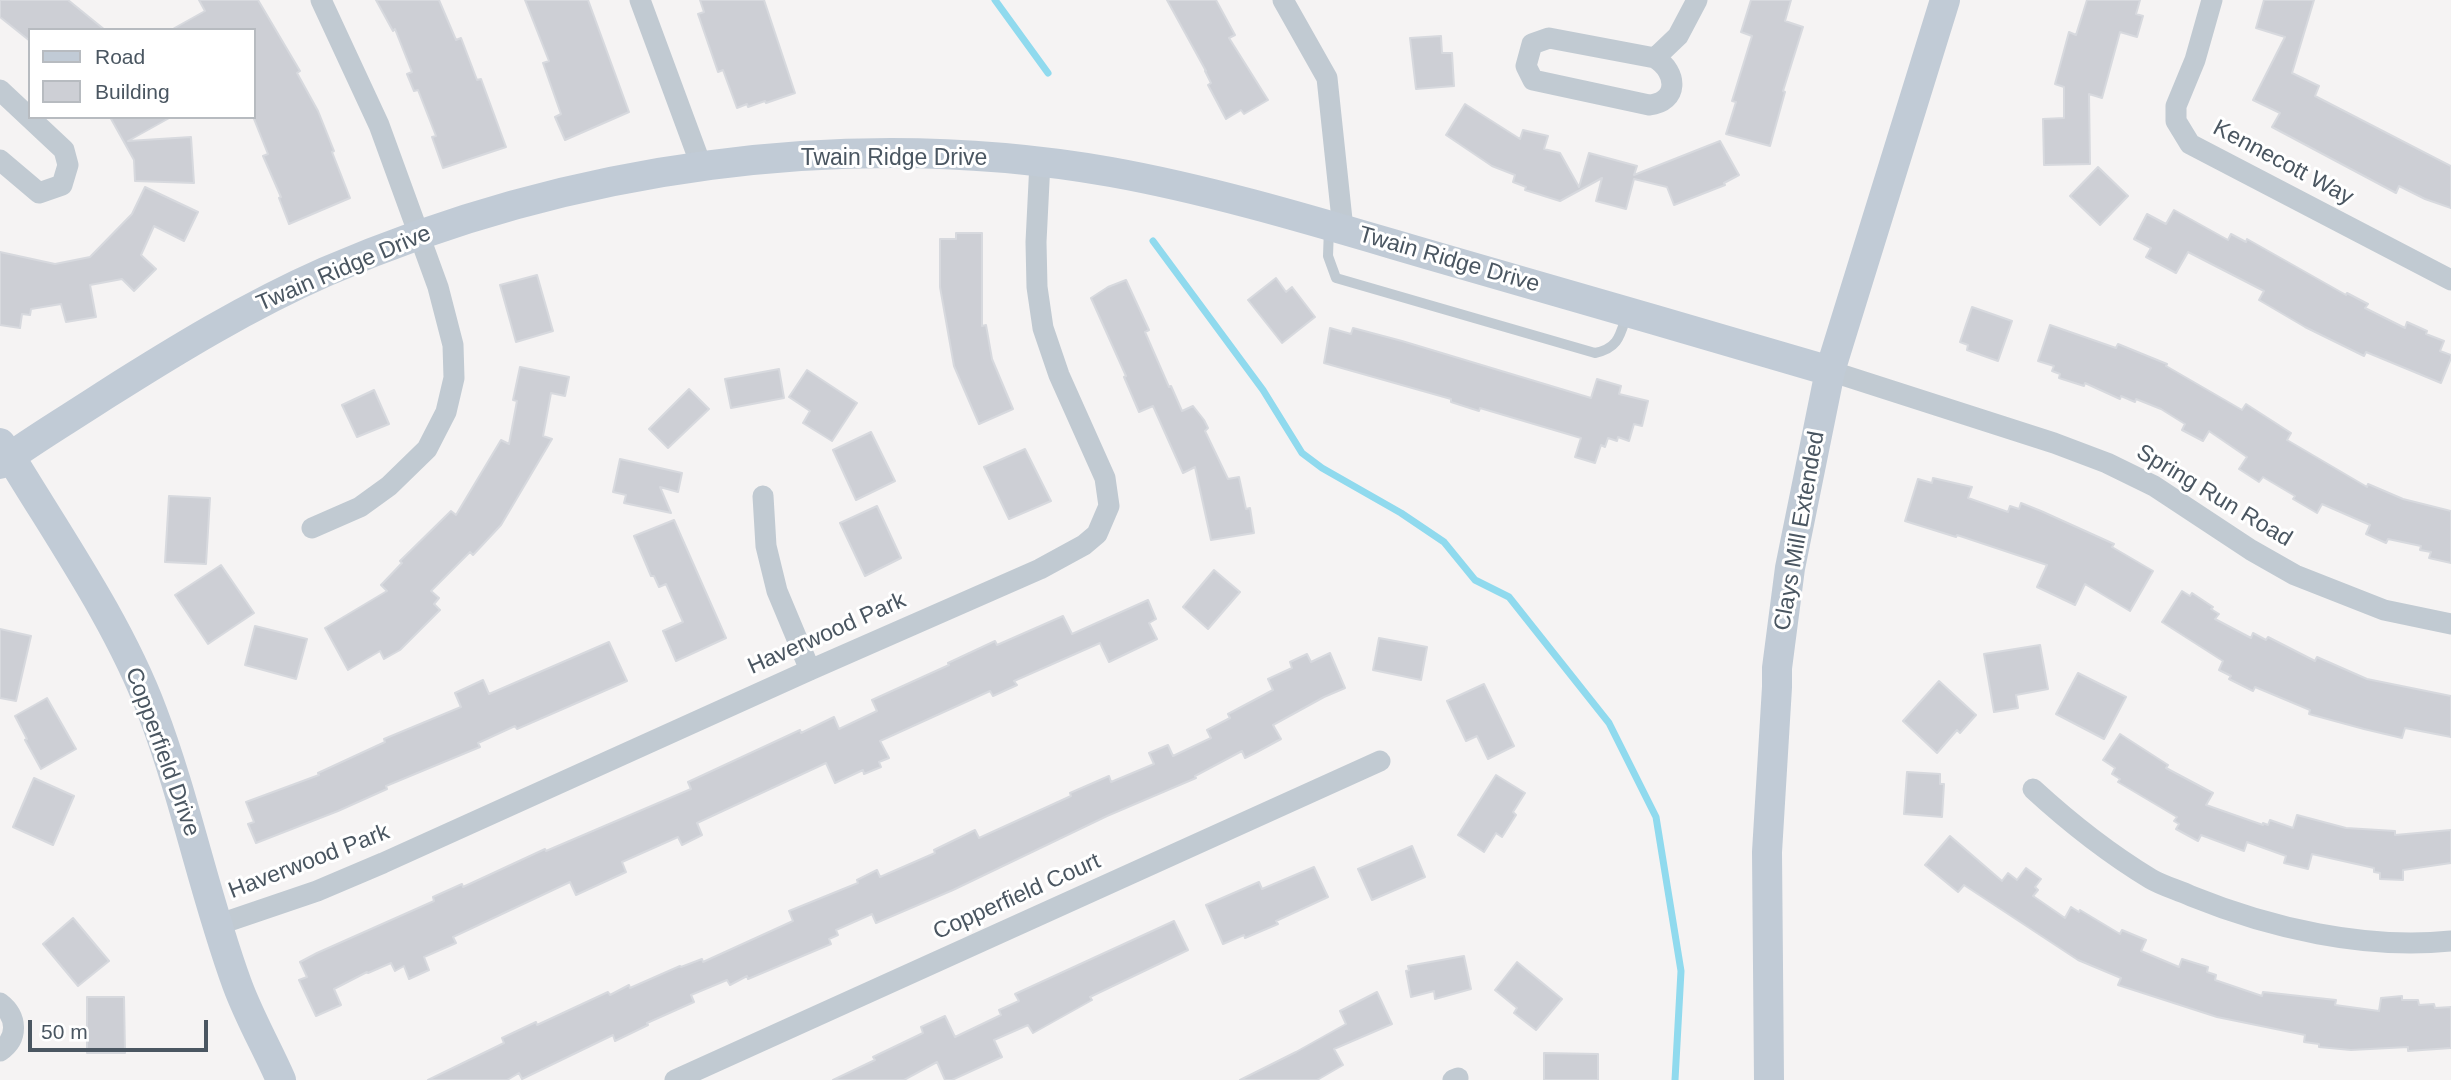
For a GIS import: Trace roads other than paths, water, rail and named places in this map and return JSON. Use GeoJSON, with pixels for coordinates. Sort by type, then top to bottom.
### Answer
{"type":"FeatureCollection","features":[{"type":"Feature","properties":{"kind":"street"},"geometry":{"type":"LineString","coordinates":[[313,528],[360,507],[389,486],[427,449],[446,412],[454,378],[453,345],[438,287],[379,125],[321,0]]}},
{"type":"Feature","properties":{"kind":"street"},"geometry":{"type":"LineString","coordinates":[[640,0],[701,165]]}},
{"type":"Feature","properties":{"kind":"street"},"geometry":{"type":"LineString","coordinates":[[1283,0],[1327,78],[1336,227]]}},
{"type":"Feature","properties":{"kind":"street"},"geometry":{"type":"LineString","coordinates":[[1655,58],[1678,36],[1697,0]]}},
{"type":"Feature","properties":{"kind":"street","name":"Clays Mill Extended"},"geometry":{"type":"LineString","coordinates":[[1769,1080],[1767,852],[1777,668],[1790,568],[1830,370],[1945,0]]}},
{"type":"Feature","properties":{"kind":"street","name":"Kennecott Way"},"geometry":{"type":"LineString","coordinates":[[2211,0],[2194,60],[2176,106],[2176,121],[2190,144],[2451,280]]}},
{"type":"Feature","properties":{"kind":"street"},"geometry":{"type":"LineString","coordinates":[[1549,38],[1655,58],[1665,65],[1673,82],[1668,95],[1660,104],[1648,105],[1533,80],[1526,66],[1532,44],[1549,38]]}},
{"type":"Feature","properties":{"kind":"street"},"geometry":{"type":"LineString","coordinates":[[0,90],[28,116]]}},
{"type":"Feature","properties":{"kind":"street"},"geometry":{"type":"LineString","coordinates":[[0,160],[39,193],[62,185],[68,165],[64,150],[31,119]]}},
{"type":"Feature","properties":{"kind":"street","name":"Twain Ridge Drive"},"geometry":{"type":"LineString","coordinates":[[3,455],[155,363],[270,298],[325,272],[418,235],[489,211],[552,195],[701,165],[815,156],[880,155],[1040,162],[1165,183],[1336,227],[1830,370]]}},
{"type":"Feature","properties":{"kind":"street","name":"Haverwood Park"},"geometry":{"type":"LineString","coordinates":[[217,925],[317,891],[383,863],[1040,569],[1084,545],[1097,534],[1109,506],[1105,478],[1059,374],[1043,328],[1037,287],[1036,242],[1040,162]]}},
{"type":"Feature","properties":{"kind":"street","name":"Spring Run Road"},"geometry":{"type":"LineString","coordinates":[[1830,370],[2107,463],[2154,486],[2251,550],[2295,575],[2384,610],[2451,624]]}},
{"type":"Feature","properties":{"kind":"street","name":"Copperfield Drive"},"geometry":{"type":"LineString","coordinates":[[3,455],[102,610],[151,708],[190,825],[217,925],[238,986],[281,1080]]}},
{"type":"Feature","properties":{"kind":"street"},"geometry":{"type":"LineString","coordinates":[[763,496],[766,546],[777,591],[810,670]]}},
{"type":"Feature","properties":{"kind":"street","name":"Copperfield Court"},"geometry":{"type":"LineString","coordinates":[[675,1080],[1380,761]]}},
{"type":"Feature","properties":{"kind":"street"},"geometry":{"type":"LineString","coordinates":[[2032,789],[2103,848],[2154,881],[2220,908],[2287,928],[2349,938],[2430,943],[2451,941]]}},
{"type":"Feature","properties":{"kind":"street"},"geometry":{"type":"LineString","coordinates":[[0,1003],[8,1009],[14,1025],[10,1042],[0,1051]]}},
{"type":"Feature","properties":{"kind":"lane"},"geometry":{"type":"LineString","coordinates":[[1336,227],[1328,256],[1336,278],[1595,353],[1606,351],[1618,341],[1628,312]]}},
{"type":"Feature","properties":{"kind":"waterway"},"geometry":{"type":"LineString","coordinates":[[995,0],[1048,73]]}},
{"type":"Feature","properties":{"kind":"waterway"},"geometry":{"type":"LineString","coordinates":[[1153,241],[1263,390],[1302,453],[1444,542],[1475,580],[1509,597],[1609,723],[1656,817],[1681,971],[1675,1080]]}}]}
